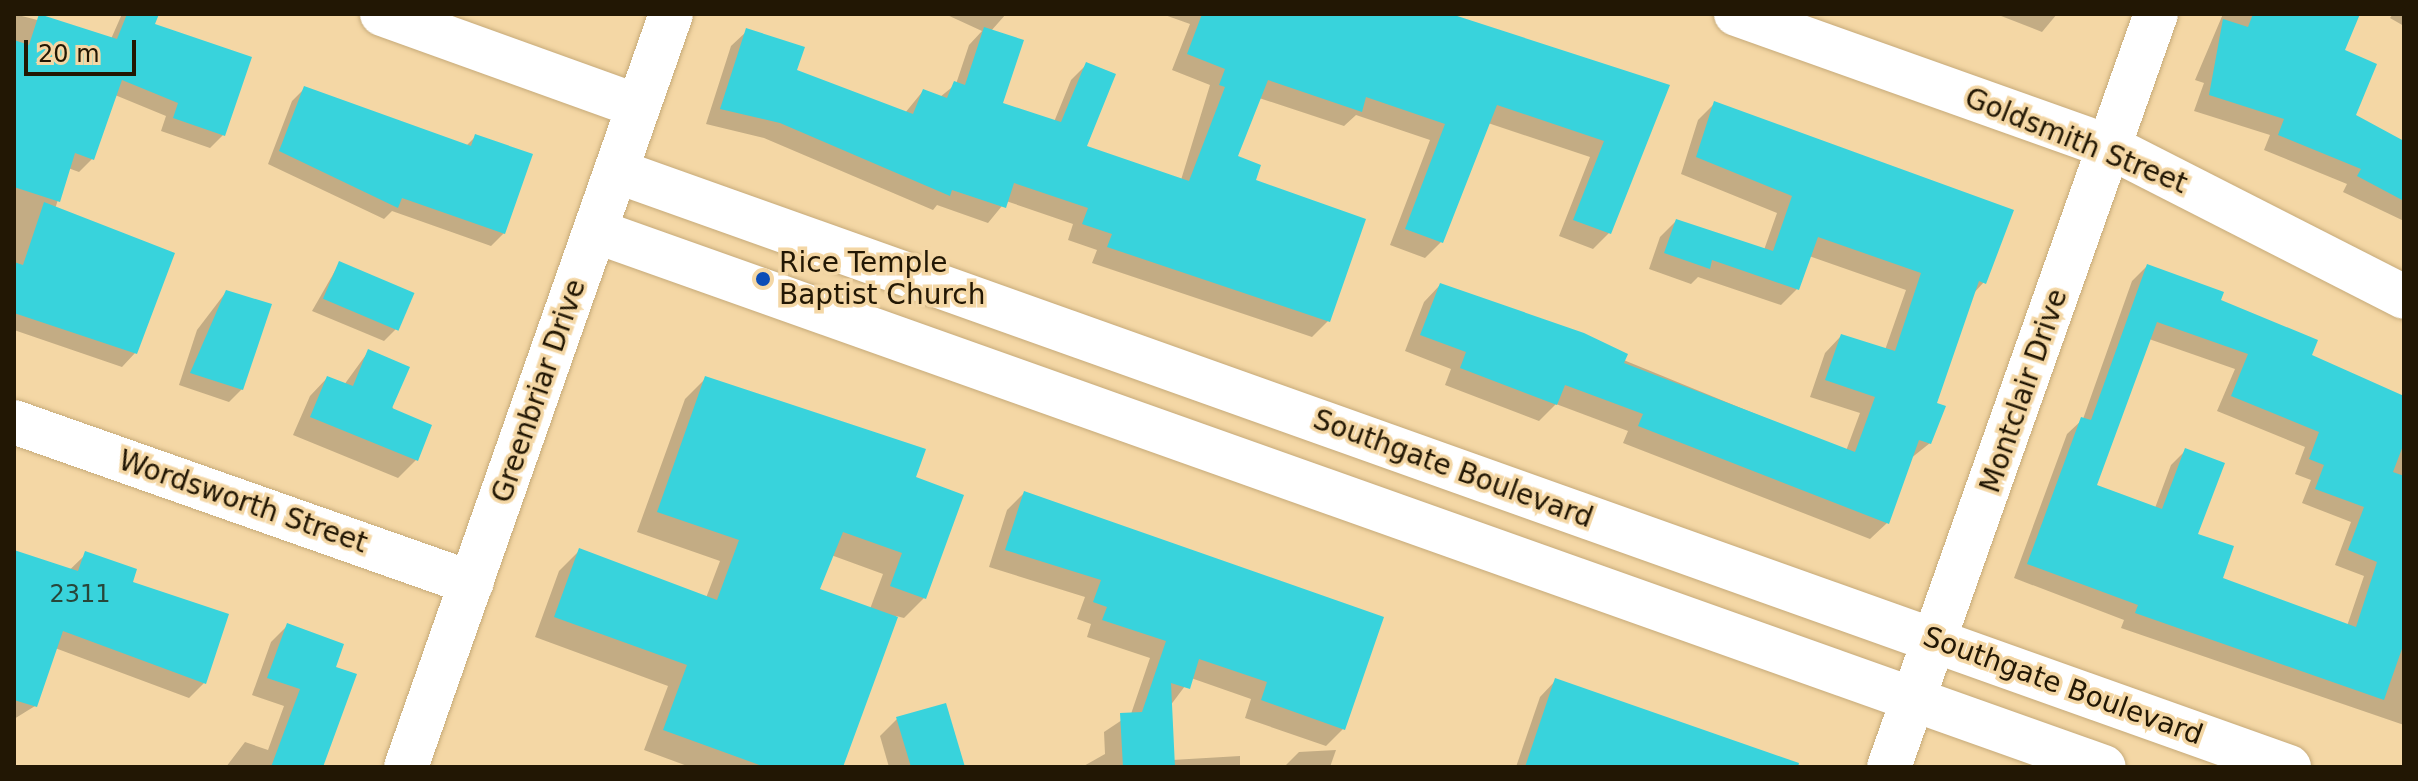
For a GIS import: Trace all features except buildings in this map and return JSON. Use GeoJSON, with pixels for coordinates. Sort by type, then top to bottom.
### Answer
{"type":"FeatureCollection","features":[{"type":"Feature","properties":{"kind":"street"},"geometry":{"type":"LineString","coordinates":[[382,14],[638,106]]}},
{"type":"Feature","properties":{"kind":"street","name":"Greenbriar Drive"},"geometry":{"type":"LineString","coordinates":[[406,767],[671,14]]}},
{"type":"Feature","properties":{"kind":"street","name":"Goldsmith Street"},"geometry":{"type":"LineString","coordinates":[[1736,14],[2110,147],[2404,297]]}},
{"type":"Feature","properties":{"kind":"street","name":"Montclair Drive"},"geometry":{"type":"LineString","coordinates":[[1889,767],[2156,14]]}},
{"type":"Feature","properties":{"kind":"street","name":"Southgate Boulevard"},"geometry":{"type":"LineString","coordinates":[[616,171],[2289,767]]}},
{"type":"Feature","properties":{"kind":"street"},"geometry":{"type":"LineString","coordinates":[[595,231],[2104,767]]}},
{"type":"Feature","properties":{"kind":"street","name":"Wordsworth Street"},"geometry":{"type":"LineString","coordinates":[[14,422],[472,583]]}},
{"type":"Feature","properties":{"kind":"place","name":"Rice Temple Baptist Church"},"geometry":{"type":"Point","coordinates":[763,279]}}]}
